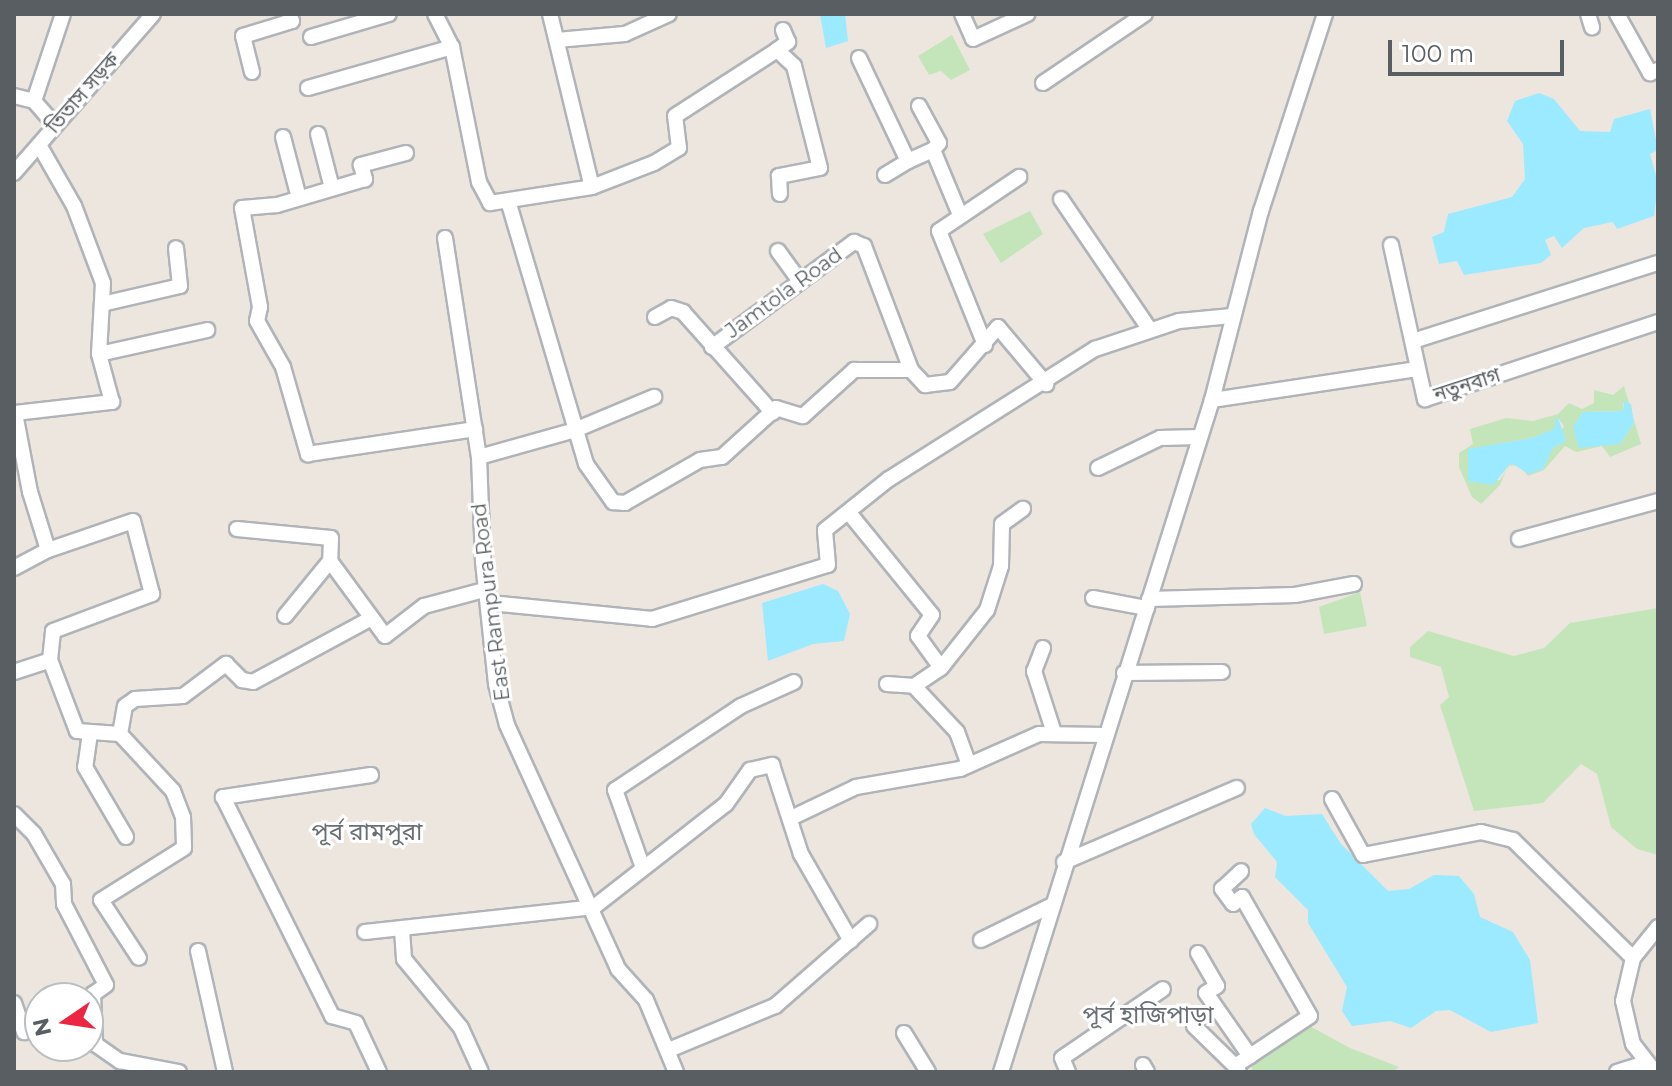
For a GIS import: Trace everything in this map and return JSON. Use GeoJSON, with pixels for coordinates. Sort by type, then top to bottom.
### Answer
{"type":"FeatureCollection","features":[{"type":"Feature","properties":{"kind":"street"},"geometry":{"type":"LineString","coordinates":[[34,101],[63,14]]}},
{"type":"Feature","properties":{"kind":"street","name":"তিতাস সড়ক"},"geometry":{"type":"LineString","coordinates":[[14,173],[153,14]]}},
{"type":"Feature","properties":{"kind":"street"},"geometry":{"type":"LineString","coordinates":[[252,72],[243,36],[292,21],[289,14]]}},
{"type":"Feature","properties":{"kind":"street"},"geometry":{"type":"LineString","coordinates":[[311,37],[389,14]]}},
{"type":"Feature","properties":{"kind":"street"},"geometry":{"type":"LineString","coordinates":[[435,14],[452,47],[479,182],[490,203],[509,204],[592,187],[679,148],[675,116],[788,42],[783,30]]}},
{"type":"Feature","properties":{"kind":"street"},"geometry":{"type":"LineString","coordinates":[[550,14],[592,187]]}},
{"type":"Feature","properties":{"kind":"street"},"geometry":{"type":"LineString","coordinates":[[557,40],[625,34],[669,14]]}},
{"type":"Feature","properties":{"kind":"street"},"geometry":{"type":"LineString","coordinates":[[962,14],[973,39],[1027,14]]}},
{"type":"Feature","properties":{"kind":"street"},"geometry":{"type":"LineString","coordinates":[[1043,83],[1145,14]]}},
{"type":"Feature","properties":{"kind":"street"},"geometry":{"type":"LineString","coordinates":[[1001,1072],[1050,906],[1212,400],[1232,316],[1325,14]]}},
{"type":"Feature","properties":{"kind":"street"},"geometry":{"type":"LineString","coordinates":[[1617,14],[1650,73],[1658,70]]}},
{"type":"Feature","properties":{"kind":"street"},"geometry":{"type":"LineString","coordinates":[[308,88],[452,47]]}},
{"type":"Feature","properties":{"kind":"street"},"geometry":{"type":"LineString","coordinates":[[777,50],[794,66],[820,168],[779,176],[780,194]]}},
{"type":"Feature","properties":{"kind":"street"},"geometry":{"type":"LineString","coordinates":[[859,58],[908,161]]}},
{"type":"Feature","properties":{"kind":"street"},"geometry":{"type":"LineString","coordinates":[[14,96],[34,101],[54,124]]}},
{"type":"Feature","properties":{"kind":"street"},"geometry":{"type":"LineString","coordinates":[[885,175],[933,150],[939,143],[919,106]]}},
{"type":"Feature","properties":{"kind":"street"},"geometry":{"type":"LineString","coordinates":[[318,134],[332,188]]}},
{"type":"Feature","properties":{"kind":"street"},"geometry":{"type":"LineString","coordinates":[[283,137],[299,198]]}},
{"type":"Feature","properties":{"kind":"street"},"geometry":{"type":"LineString","coordinates":[[39,145],[74,206],[103,283],[99,354],[108,407],[15,413],[48,550]]}},
{"type":"Feature","properties":{"kind":"street"},"geometry":{"type":"LineString","coordinates":[[933,150],[960,215]]}},
{"type":"Feature","properties":{"kind":"street"},"geometry":{"type":"LineString","coordinates":[[406,153],[361,165],[365,179],[299,198],[242,208],[260,307],[257,321],[283,367],[308,454],[475,429]]}},
{"type":"Feature","properties":{"kind":"street"},"geometry":{"type":"LineString","coordinates":[[985,345],[939,235],[941,226],[1019,177]]}},
{"type":"Feature","properties":{"kind":"street"},"geometry":{"type":"LineString","coordinates":[[1061,199],[1150,330]]}},
{"type":"Feature","properties":{"kind":"street"},"geometry":{"type":"LineString","coordinates":[[509,204],[586,464],[608,498],[625,503],[700,460],[727,454],[782,407],[793,418],[803,416],[854,370],[911,370],[925,385],[937,387],[985,345],[995,328],[1002,328],[1046,384]]}},
{"type":"Feature","properties":{"kind":"street","name":"East Rampura Road"},"geometry":{"type":"LineString","coordinates":[[445,238],[479,457],[496,684],[507,725],[594,907],[618,969],[646,1000],[671,1049],[676,1072]]}},
{"type":"Feature","properties":{"kind":"street","name":"Jamtola Road"},"geometry":{"type":"LineString","coordinates":[[712,347],[854,242],[864,246],[911,370]]}},
{"type":"Feature","properties":{"kind":"street","name":"নতুনবাগ"},"geometry":{"type":"LineString","coordinates":[[1391,245],[1425,399],[1658,322]]}},
{"type":"Feature","properties":{"kind":"street"},"geometry":{"type":"LineString","coordinates":[[102,304],[180,286],[176,248]]}},
{"type":"Feature","properties":{"kind":"street"},"geometry":{"type":"LineString","coordinates":[[778,251],[799,280]]}},
{"type":"Feature","properties":{"kind":"street"},"geometry":{"type":"LineString","coordinates":[[1413,341],[1658,263]]}},
{"type":"Feature","properties":{"kind":"street"},"geometry":{"type":"LineString","coordinates":[[655,317],[671,308],[683,312],[773,413]]}},
{"type":"Feature","properties":{"kind":"street"},"geometry":{"type":"LineString","coordinates":[[330,561],[371,609],[370,619],[385,636],[424,606],[489,596],[632,618],[691,612],[828,565],[823,534],[889,479],[1046,384],[1095,349],[1150,330],[1232,316]]}},
{"type":"Feature","properties":{"kind":"street"},"geometry":{"type":"LineString","coordinates":[[99,354],[207,330]]}},
{"type":"Feature","properties":{"kind":"street"},"geometry":{"type":"LineString","coordinates":[[1212,400],[1417,369]]}},
{"type":"Feature","properties":{"kind":"street"},"geometry":{"type":"LineString","coordinates":[[479,457],[575,430],[654,397]]}},
{"type":"Feature","properties":{"kind":"street"},"geometry":{"type":"LineString","coordinates":[[1098,468],[1160,438],[1200,437]]}},
{"type":"Feature","properties":{"kind":"street"},"geometry":{"type":"LineString","coordinates":[[1519,539],[1658,501]]}},
{"type":"Feature","properties":{"kind":"street"},"geometry":{"type":"LineString","coordinates":[[887,684],[914,686],[941,668],[987,610],[1001,566],[1002,524],[1023,509]]}},
{"type":"Feature","properties":{"kind":"street"},"geometry":{"type":"LineString","coordinates":[[850,514],[932,615],[918,636],[941,668]]}},
{"type":"Feature","properties":{"kind":"street"},"geometry":{"type":"LineString","coordinates":[[14,568],[48,550],[133,521],[152,594],[53,631],[50,660],[77,731],[120,734],[173,791],[187,841],[103,895],[113,927],[139,958]]}},
{"type":"Feature","properties":{"kind":"street"},"geometry":{"type":"LineString","coordinates":[[237,529],[331,538],[330,561],[285,616]]}},
{"type":"Feature","properties":{"kind":"street"},"geometry":{"type":"LineString","coordinates":[[1093,598],[1148,603],[1295,595],[1354,584]]}},
{"type":"Feature","properties":{"kind":"street"},"geometry":{"type":"LineString","coordinates":[[120,734],[125,706],[135,699],[183,696],[226,664],[242,680],[253,682],[370,619]]}},
{"type":"Feature","properties":{"kind":"street"},"geometry":{"type":"LineString","coordinates":[[1043,648],[1034,671],[1053,730]]}},
{"type":"Feature","properties":{"kind":"street"},"geometry":{"type":"LineString","coordinates":[[14,672],[50,660]]}},
{"type":"Feature","properties":{"kind":"street"},"geometry":{"type":"LineString","coordinates":[[1124,673],[1222,672]]}},
{"type":"Feature","properties":{"kind":"street"},"geometry":{"type":"LineString","coordinates":[[643,868],[615,790],[741,706],[794,682]]}},
{"type":"Feature","properties":{"kind":"street"},"geometry":{"type":"LineString","coordinates":[[914,686],[957,732],[969,765]]}},
{"type":"Feature","properties":{"kind":"street"},"geometry":{"type":"LineString","coordinates":[[791,818],[856,787],[969,765],[1053,730],[1105,735]]}},
{"type":"Feature","properties":{"kind":"street"},"geometry":{"type":"LineString","coordinates":[[90,733],[85,767],[126,837]]}},
{"type":"Feature","properties":{"kind":"street"},"geometry":{"type":"LineString","coordinates":[[365,932],[594,907],[726,804],[737,781],[760,766],[772,765],[801,854],[851,941]]}},
{"type":"Feature","properties":{"kind":"street"},"geometry":{"type":"LineString","coordinates":[[371,775],[223,797],[332,1016],[356,1023],[379,1072]]}},
{"type":"Feature","properties":{"kind":"street"},"geometry":{"type":"LineString","coordinates":[[1064,862],[1237,788]]}},
{"type":"Feature","properties":{"kind":"street"},"geometry":{"type":"LineString","coordinates":[[1332,799],[1363,855],[1481,832],[1513,840],[1633,958]]}},
{"type":"Feature","properties":{"kind":"street"},"geometry":{"type":"LineString","coordinates":[[14,814],[34,834],[63,884],[64,904],[106,985],[104,986]]}},
{"type":"Feature","properties":{"kind":"street"},"geometry":{"type":"LineString","coordinates":[[1194,1026],[1237,1069],[1250,1056],[1310,1016],[1242,897],[1233,904],[1222,889],[1241,871]]}},
{"type":"Feature","properties":{"kind":"street"},"geometry":{"type":"LineString","coordinates":[[981,940],[1050,906]]}},
{"type":"Feature","properties":{"kind":"street"},"geometry":{"type":"LineString","coordinates":[[671,1049],[775,1006],[869,924]]}},
{"type":"Feature","properties":{"kind":"street"},"geometry":{"type":"LineString","coordinates":[[1617,1072],[1650,1067],[1629,1034],[1623,1001],[1633,958],[1658,927]]}},
{"type":"Feature","properties":{"kind":"street"},"geometry":{"type":"LineString","coordinates":[[402,930],[404,959],[461,1028],[481,1072]]}},
{"type":"Feature","properties":{"kind":"street"},"geometry":{"type":"LineString","coordinates":[[198,951],[225,1072]]}},
{"type":"Feature","properties":{"kind":"street"},"geometry":{"type":"LineString","coordinates":[[1198,953],[1217,986],[1206,993],[1250,1056]]}},
{"type":"Feature","properties":{"kind":"street"},"geometry":{"type":"LineString","coordinates":[[1068,1072],[1062,1058],[1163,989]]}},
{"type":"Feature","properties":{"kind":"street"},"geometry":{"type":"LineString","coordinates":[[14,1003],[19,1032]]}},
{"type":"Feature","properties":{"kind":"street"},"geometry":{"type":"LineString","coordinates":[[904,1033],[928,1072]]}},
{"type":"Feature","properties":{"kind":"street"},"geometry":{"type":"LineString","coordinates":[[104,1050],[120,1061],[179,1072]]}},
{"type":"Feature","properties":{"kind":"green space"},"geometry":{"type":"Polygon","coordinates":[[[952,35],[970,70],[951,80],[941,71],[929,75],[918,56],[952,35]]]}},
{"type":"Feature","properties":{"kind":"green space"},"geometry":{"type":"Polygon","coordinates":[[[1030,211],[1043,234],[1001,263],[983,234],[1030,211]]]}},
{"type":"Feature","properties":{"kind":"green space"},"geometry":{"type":"Polygon","coordinates":[[[1624,386],[1641,444],[1610,457],[1602,446],[1576,452],[1565,446],[1544,470],[1528,476],[1519,465],[1509,466],[1511,463],[1543,466],[1564,426],[1558,418],[1555,429],[1532,438],[1473,449],[1472,482],[1500,480],[1506,471],[1500,485],[1481,504],[1472,497],[1459,467],[1459,453],[1473,444],[1470,429],[1506,418],[1533,421],[1558,414],[1569,403],[1582,409],[1594,403],[1594,390],[1613,395],[1624,386]],[[1623,402],[1623,411],[1583,412],[1573,428],[1581,443],[1620,444],[1634,423],[1623,402]]]}},
{"type":"Feature","properties":{"kind":"green space"},"geometry":{"type":"Polygon","coordinates":[[[1360,592],[1367,626],[1324,634],[1319,607],[1360,592]]]}},
{"type":"Feature","properties":{"kind":"green space"},"geometry":{"type":"Polygon","coordinates":[[[1658,608],[1658,855],[1637,849],[1611,827],[1597,774],[1581,764],[1543,803],[1474,811],[1440,705],[1449,697],[1441,667],[1410,657],[1410,647],[1428,631],[1514,656],[1544,648],[1570,623],[1658,608]]]}},
{"type":"Feature","properties":{"kind":"green space"},"geometry":{"type":"Polygon","coordinates":[[[1306,1024],[1350,1048],[1399,1067],[1392,1072],[1252,1072],[1252,1054],[1306,1024]]]}},
{"type":"Feature","properties":{"kind":"water"},"geometry":{"type":"Polygon","coordinates":[[[820,14],[845,14],[848,41],[826,48],[820,14]]]}},
{"type":"Feature","properties":{"kind":"water"},"geometry":{"type":"Polygon","coordinates":[[[1539,93],[1554,99],[1580,131],[1610,132],[1614,119],[1650,109],[1658,150],[1650,154],[1658,183],[1654,216],[1617,229],[1613,222],[1584,228],[1562,248],[1554,236],[1545,240],[1551,255],[1541,263],[1464,275],[1457,261],[1439,264],[1432,237],[1444,232],[1448,214],[1512,197],[1525,179],[1523,144],[1507,121],[1515,101],[1539,93]]]}},
{"type":"Feature","properties":{"kind":"water"},"geometry":{"type":"Polygon","coordinates":[[[1624,401],[1631,404],[1634,423],[1620,444],[1579,448],[1573,427],[1583,412],[1623,411],[1624,401]]]}},
{"type":"Feature","properties":{"kind":"water"},"geometry":{"type":"Polygon","coordinates":[[[1557,415],[1566,441],[1553,448],[1543,469],[1529,474],[1511,463],[1493,485],[1468,481],[1468,449],[1532,438],[1554,429],[1557,415]]]}},
{"type":"Feature","properties":{"kind":"water"},"geometry":{"type":"Polygon","coordinates":[[[823,584],[838,591],[850,614],[844,641],[813,644],[768,661],[762,603],[823,584]]]}},
{"type":"Feature","properties":{"kind":"water"},"geometry":{"type":"Polygon","coordinates":[[[1265,808],[1286,816],[1322,814],[1341,844],[1388,891],[1409,889],[1434,875],[1459,876],[1474,894],[1480,917],[1513,932],[1530,960],[1538,1023],[1491,1032],[1450,1010],[1436,1011],[1411,1028],[1390,1021],[1352,1026],[1342,1011],[1347,987],[1308,923],[1308,910],[1275,877],[1277,862],[1254,834],[1251,824],[1265,808]]]}},
{"type":"Feature","properties":{"kind":"district","name":"পূর্ব রামপুরা"},"geometry":{"type":"Point","coordinates":[367,832]}},
{"type":"Feature","properties":{"kind":"district","name":"পূর্ব হাজিপাড়া"},"geometry":{"type":"Point","coordinates":[1148,1015]}}]}
